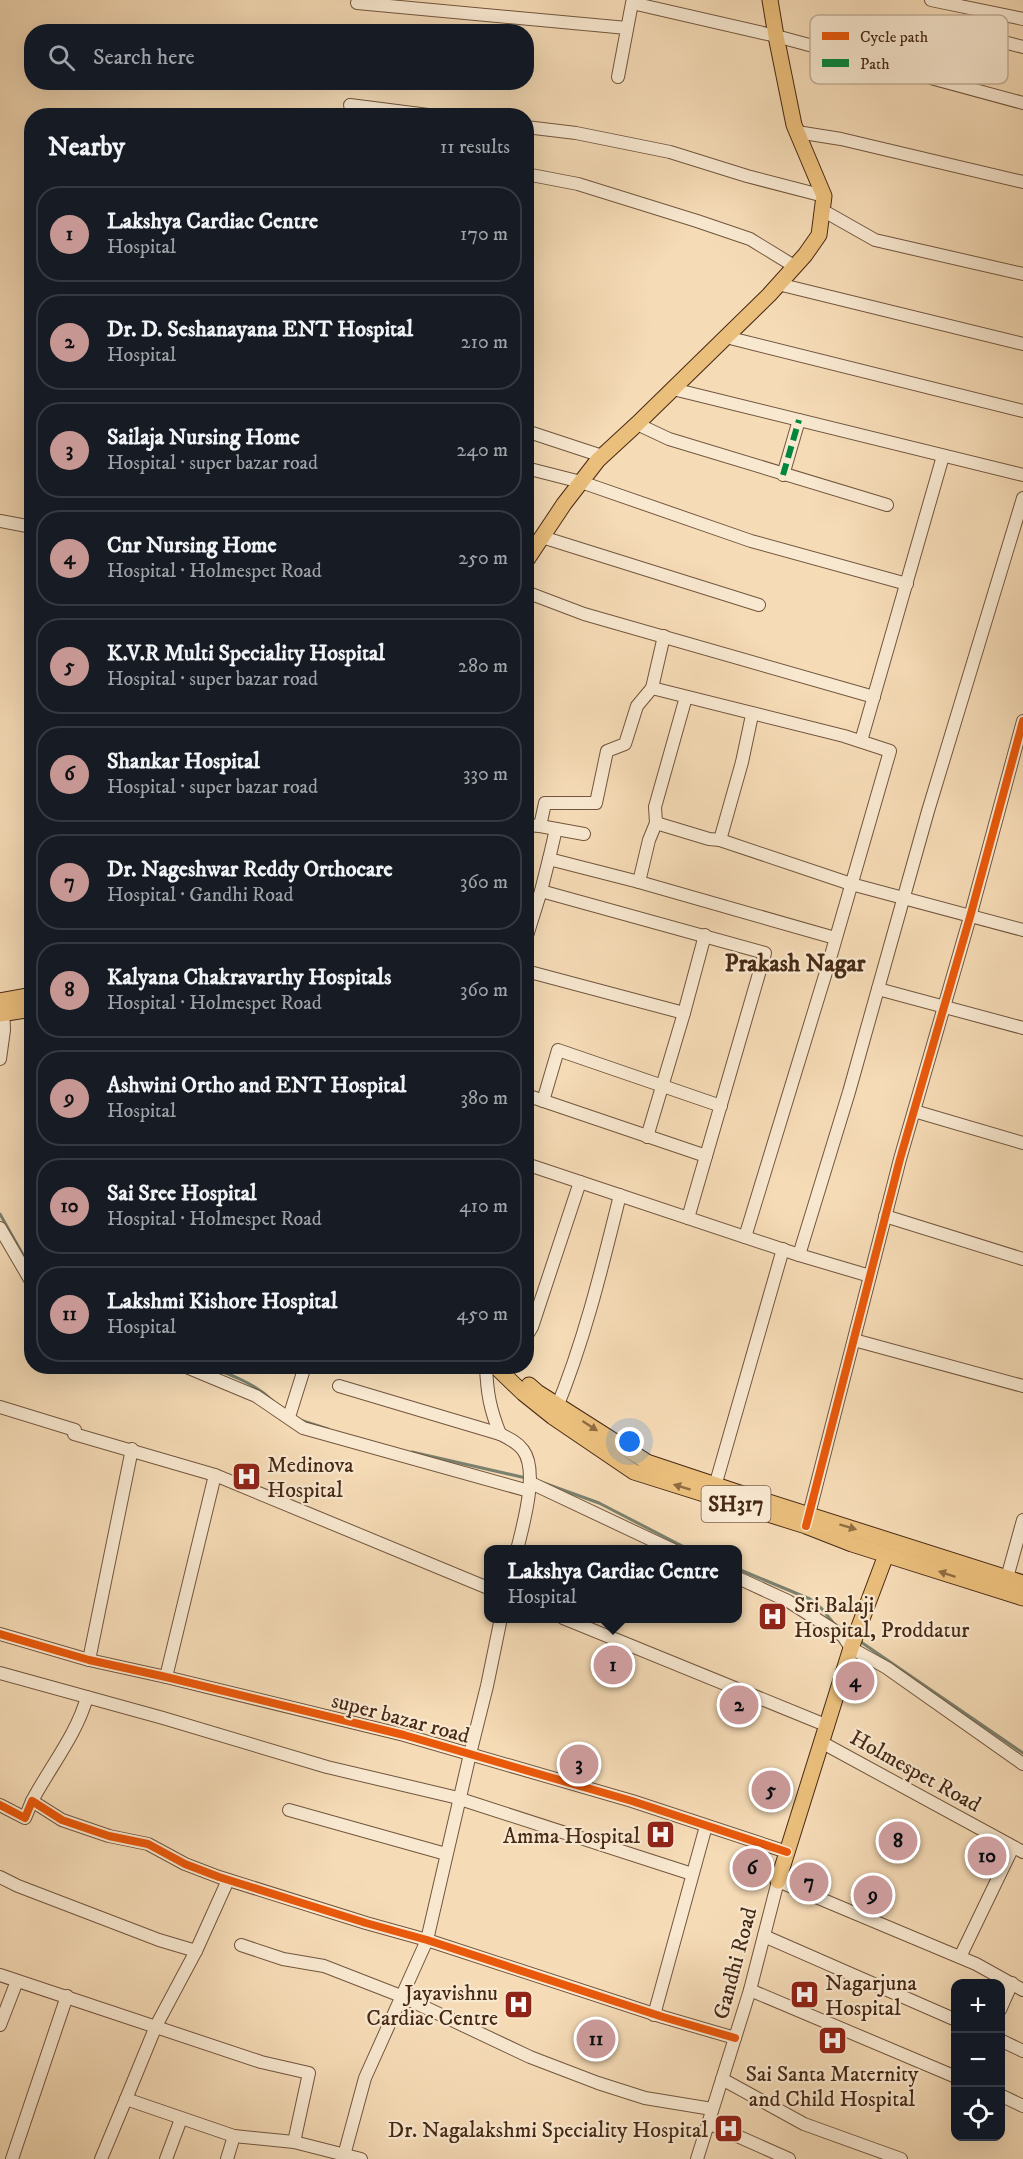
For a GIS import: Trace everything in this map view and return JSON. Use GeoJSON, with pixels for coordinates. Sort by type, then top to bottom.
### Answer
{"type":"FeatureCollection","features":[{"type":"Feature","properties":{"kind":"main road"},"geometry":{"type":"LineString","coordinates":[[534,549],[580,482],[602,456],[726,337],[805,255],[819,236],[823,203],[797,132],[770,0]]}},
{"type":"Feature","properties":{"kind":"main road"},"geometry":{"type":"LineString","coordinates":[[2,1007],[24,997]]}},
{"type":"Feature","properties":{"kind":"main road"},"geometry":{"type":"LineString","coordinates":[[2,1007],[24,1008]]}},
{"type":"Feature","properties":{"kind":"main road","name":"SH317"},"geometry":{"type":"LineString","coordinates":[[510,1374],[524,1394],[556,1412],[634,1472],[713,1491],[807,1520],[1005,1585],[1023,1598]]}},
{"type":"Feature","properties":{"kind":"main road","name":"SH317"},"geometry":{"type":"LineString","coordinates":[[807,1520],[886,1555],[1005,1585],[1023,1583]]}},
{"type":"Feature","properties":{"kind":"main road"},"geometry":{"type":"LineString","coordinates":[[778,1881],[851,1648],[886,1555]]}},
{"type":"Feature","properties":{"kind":"street"},"geometry":{"type":"LineString","coordinates":[[931,0],[1004,15]]}},
{"type":"Feature","properties":{"kind":"street"},"geometry":{"type":"LineString","coordinates":[[618,77],[631,1],[810,45]]}},
{"type":"Feature","properties":{"kind":"street"},"geometry":{"type":"LineString","coordinates":[[357,3],[627,28]]}},
{"type":"Feature","properties":{"kind":"street"},"geometry":{"type":"LineString","coordinates":[[1008,16],[1023,19]]}},
{"type":"Feature","properties":{"kind":"street"},"geometry":{"type":"LineString","coordinates":[[1008,43],[1023,47]]}},
{"type":"Feature","properties":{"kind":"street"},"geometry":{"type":"LineString","coordinates":[[953,84],[1023,103]]}},
{"type":"Feature","properties":{"kind":"street"},"geometry":{"type":"LineString","coordinates":[[350,105],[373,108]]}},
{"type":"Feature","properties":{"kind":"street"},"geometry":{"type":"LineString","coordinates":[[534,128],[576,133],[670,152],[823,203],[876,240],[1023,274]]}},
{"type":"Feature","properties":{"kind":"street"},"geometry":{"type":"LineString","coordinates":[[797,132],[841,139],[1023,182]]}},
{"type":"Feature","properties":{"kind":"street"},"geometry":{"type":"LineString","coordinates":[[534,176],[578,184],[750,239],[794,266]]}},
{"type":"Feature","properties":{"kind":"street"},"geometry":{"type":"LineString","coordinates":[[778,284],[1023,344]]}},
{"type":"Feature","properties":{"kind":"street"},"geometry":{"type":"LineString","coordinates":[[726,337],[1023,411]]}},
{"type":"Feature","properties":{"kind":"street"},"geometry":{"type":"LineString","coordinates":[[673,388],[1023,475]]}},
{"type":"Feature","properties":{"kind":"street"},"geometry":{"type":"LineString","coordinates":[[783,475],[799,420]]}},
{"type":"Feature","properties":{"kind":"street"},"geometry":{"type":"LineString","coordinates":[[637,424],[669,439],[887,505]]}},
{"type":"Feature","properties":{"kind":"street"},"geometry":{"type":"LineString","coordinates":[[534,434],[602,456]]}},
{"type":"Feature","properties":{"kind":"street"},"geometry":{"type":"LineString","coordinates":[[861,741],[943,456]]}},
{"type":"Feature","properties":{"kind":"street"},"geometry":{"type":"LineString","coordinates":[[534,470],[580,482],[751,541],[907,584]]}},
{"type":"Feature","properties":{"kind":"street"},"geometry":{"type":"LineString","coordinates":[[799,1255],[849,1092],[928,811],[1023,498]]}},
{"type":"Feature","properties":{"kind":"street"},"geometry":{"type":"LineString","coordinates":[[0,521],[24,526]]}},
{"type":"Feature","properties":{"kind":"street"},"geometry":{"type":"LineString","coordinates":[[542,537],[759,605]]}},
{"type":"Feature","properties":{"kind":"street"},"geometry":{"type":"LineString","coordinates":[[534,595],[584,614],[874,697]]}},
{"type":"Feature","properties":{"kind":"street"},"geometry":{"type":"LineString","coordinates":[[540,826],[545,803],[596,803],[607,751],[625,744],[637,706],[652,688],[664,636]]}},
{"type":"Feature","properties":{"kind":"street"},"geometry":{"type":"LineString","coordinates":[[652,688],[861,741],[890,751],[745,1237]]}},
{"type":"Feature","properties":{"kind":"street"},"geometry":{"type":"LineString","coordinates":[[639,882],[649,840],[656,824],[655,807],[686,697]]}},
{"type":"Feature","properties":{"kind":"street"},"geometry":{"type":"LineString","coordinates":[[720,840],[742,762],[752,715]]}},
{"type":"Feature","properties":{"kind":"street"},"geometry":{"type":"LineString","coordinates":[[807,1520],[885,1216],[1023,721]]}},
{"type":"Feature","properties":{"kind":"street"},"geometry":{"type":"LineString","coordinates":[[656,824],[720,840],[851,884],[1023,930]]}},
{"type":"Feature","properties":{"kind":"street"},"geometry":{"type":"LineString","coordinates":[[534,826],[584,834]]}},
{"type":"Feature","properties":{"kind":"street"},"geometry":{"type":"LineString","coordinates":[[534,915],[542,891],[556,829]]}},
{"type":"Feature","properties":{"kind":"street"},"geometry":{"type":"LineString","coordinates":[[549,859],[836,938]]}},
{"type":"Feature","properties":{"kind":"street"},"geometry":{"type":"LineString","coordinates":[[542,891],[765,953],[688,1218]]}},
{"type":"Feature","properties":{"kind":"street"},"geometry":{"type":"LineString","coordinates":[[647,1137],[705,935]]}},
{"type":"Feature","properties":{"kind":"street"},"geometry":{"type":"LineString","coordinates":[[534,973],[684,1013]]}},
{"type":"Feature","properties":{"kind":"street"},"geometry":{"type":"LineString","coordinates":[[878,988],[1023,1028]]}},
{"type":"Feature","properties":{"kind":"street"},"geometry":{"type":"LineString","coordinates":[[0,1059],[4,1030],[2,1007]]}},
{"type":"Feature","properties":{"kind":"street"},"geometry":{"type":"LineString","coordinates":[[543,1101],[558,1050],[721,1107]]}},
{"type":"Feature","properties":{"kind":"street"},"geometry":{"type":"LineString","coordinates":[[534,1098],[706,1156]]}},
{"type":"Feature","properties":{"kind":"street"},"geometry":{"type":"LineString","coordinates":[[914,1111],[1023,1143]]}},
{"type":"Feature","properties":{"kind":"street"},"geometry":{"type":"LineString","coordinates":[[534,1167],[799,1255],[870,1276]]}},
{"type":"Feature","properties":{"kind":"street"},"geometry":{"type":"LineString","coordinates":[[534,1321],[580,1182]]}},
{"type":"Feature","properties":{"kind":"street"},"geometry":{"type":"LineString","coordinates":[[556,1412],[599,1279],[620,1195]]}},
{"type":"Feature","properties":{"kind":"street"},"geometry":{"type":"LineString","coordinates":[[885,1216],[1023,1259]]}},
{"type":"Feature","properties":{"kind":"street"},"geometry":{"type":"LineString","coordinates":[[0,1228],[24,1269]]}},
{"type":"Feature","properties":{"kind":"street"},"geometry":{"type":"LineString","coordinates":[[713,1491],[783,1249]]}},
{"type":"Feature","properties":{"kind":"street"},"geometry":{"type":"LineString","coordinates":[[854,1340],[1023,1386]]}},
{"type":"Feature","properties":{"kind":"street"},"geometry":{"type":"LineString","coordinates":[[203,1374],[256,1396],[303,1428],[530,1487],[662,1545]]}},
{"type":"Feature","properties":{"kind":"street"},"geometry":{"type":"LineString","coordinates":[[289,1417],[302,1374]]}},
{"type":"Feature","properties":{"kind":"street"},"geometry":{"type":"LineString","coordinates":[[486,1374],[490,1409],[500,1434]]}},
{"type":"Feature","properties":{"kind":"street"},"geometry":{"type":"LineString","coordinates":[[339,1386],[500,1434],[512,1440],[524,1451],[530,1487],[518,1545]]}},
{"type":"Feature","properties":{"kind":"street"},"geometry":{"type":"LineString","coordinates":[[0,1407],[75,1430],[74,1434],[215,1474],[484,1586]]}},
{"type":"Feature","properties":{"kind":"street"},"geometry":{"type":"LineString","coordinates":[[89,1660],[132,1449]]}},
{"type":"Feature","properties":{"kind":"street"},"geometry":{"type":"LineString","coordinates":[[166,1677],[215,1474]]}},
{"type":"Feature","properties":{"kind":"street"},"geometry":{"type":"LineString","coordinates":[[1005,1585],[1023,1520]]}},
{"type":"Feature","properties":{"kind":"street"},"geometry":{"type":"LineString","coordinates":[[742,1580],[788,1601],[843,1636],[851,1648],[887,1668],[1023,1764]]}},
{"type":"Feature","properties":{"kind":"street"},"geometry":{"type":"LineString","coordinates":[[344,2157],[365,2078],[427,1940],[488,1686],[500,1623]]}},
{"type":"Feature","properties":{"kind":"street"},"geometry":{"type":"LineString","coordinates":[[575,1623],[828,1726]]}},
{"type":"Feature","properties":{"kind":"street","name":"super bazar road"},"geometry":{"type":"LineString","coordinates":[[0,1634],[89,1660],[404,1735],[632,1801],[787,1852]]}},
{"type":"Feature","properties":{"kind":"street"},"geometry":{"type":"LineString","coordinates":[[0,1673],[327,1767],[460,1798],[692,1874]]}},
{"type":"Feature","properties":{"kind":"street"},"geometry":{"type":"LineString","coordinates":[[0,1805],[25,1818],[46,1774],[82,1714],[87,1697]]}},
{"type":"Feature","properties":{"kind":"street","name":"Holmespet Road"},"geometry":{"type":"LineString","coordinates":[[821,1742],[1018,1850]]}},
{"type":"Feature","properties":{"kind":"street"},"geometry":{"type":"LineString","coordinates":[[32,1801],[62,1820],[110,1836],[148,1844],[185,1864],[228,1880],[427,1940],[654,2015],[735,2038]]}},
{"type":"Feature","properties":{"kind":"street"},"geometry":{"type":"LineString","coordinates":[[289,1810],[446,1854]]}},
{"type":"Feature","properties":{"kind":"street"},"geometry":{"type":"LineString","coordinates":[[654,2015],[706,1826]]}},
{"type":"Feature","properties":{"kind":"street"},"geometry":{"type":"LineString","coordinates":[[960,1957],[1018,1850]]}},
{"type":"Feature","properties":{"kind":"street"},"geometry":{"type":"LineString","coordinates":[[0,1877],[159,1940],[196,1951]]}},
{"type":"Feature","properties":{"kind":"street"},"geometry":{"type":"LineString","coordinates":[[101,2159],[156,2026],[196,1951],[228,1880]]}},
{"type":"Feature","properties":{"kind":"street"},"geometry":{"type":"LineString","coordinates":[[778,1881],[960,1957],[1017,1986],[1005,2003]]}},
{"type":"Feature","properties":{"kind":"street","name":"Gandhi Road"},"geometry":{"type":"LineString","coordinates":[[697,2159],[750,1990],[778,1881]]}},
{"type":"Feature","properties":{"kind":"street"},"geometry":{"type":"LineString","coordinates":[[764,1936],[951,2018]]}},
{"type":"Feature","properties":{"kind":"street"},"geometry":{"type":"LineString","coordinates":[[241,1945],[283,1959],[324,1966],[401,1996],[530,2057],[597,2084],[645,2097],[712,2109]]}},
{"type":"Feature","properties":{"kind":"street"},"geometry":{"type":"LineString","coordinates":[[0,1975],[261,2062],[309,2073],[294,2142]]}},
{"type":"Feature","properties":{"kind":"street"},"geometry":{"type":"LineString","coordinates":[[0,2025],[17,1981]]}},
{"type":"Feature","properties":{"kind":"street"},"geometry":{"type":"LineString","coordinates":[[750,1990],[951,2075]]}},
{"type":"Feature","properties":{"kind":"street"},"geometry":{"type":"LineString","coordinates":[[12,2159],[67,1996]]}},
{"type":"Feature","properties":{"kind":"street"},"geometry":{"type":"LineString","coordinates":[[1005,2042],[1023,2051]]}},
{"type":"Feature","properties":{"kind":"street"},"geometry":{"type":"LineString","coordinates":[[722,2079],[804,2124],[901,2159]]}},
{"type":"Feature","properties":{"kind":"street"},"geometry":{"type":"LineString","coordinates":[[1005,2097],[1023,2106]]}},
{"type":"Feature","properties":{"kind":"street"},"geometry":{"type":"LineString","coordinates":[[126,2098],[234,2136],[294,2142],[344,2157],[361,2159]]}},
{"type":"Feature","properties":{"kind":"street"},"geometry":{"type":"LineString","coordinates":[[166,2159],[181,2119]]}},
{"type":"Feature","properties":{"kind":"street"},"geometry":{"type":"LineString","coordinates":[[708,2123],[789,2159]]}},
{"type":"Feature","properties":{"kind":"street"},"geometry":{"type":"LineString","coordinates":[[227,2159],[234,2136]]}},
{"type":"Feature","properties":{"kind":"waterway"},"geometry":{"type":"LineString","coordinates":[[0,1214],[24,1257]]}},
{"type":"Feature","properties":{"kind":"waterway"},"geometry":{"type":"LineString","coordinates":[[228,1374],[250,1384],[273,1401]]}},
{"type":"Feature","properties":{"kind":"waterway"},"geometry":{"type":"LineString","coordinates":[[300,1420],[328,1429]]}},
{"type":"Feature","properties":{"kind":"waterway"},"geometry":{"type":"LineString","coordinates":[[412,1452],[526,1478]]}},
{"type":"Feature","properties":{"kind":"waterway"},"geometry":{"type":"LineString","coordinates":[[541,1482],[599,1503],[680,1545]]}},
{"type":"Feature","properties":{"kind":"waterway"},"geometry":{"type":"LineString","coordinates":[[742,1571],[810,1599],[835,1625]]}},
{"type":"Feature","properties":{"kind":"waterway"},"geometry":{"type":"LineString","coordinates":[[858,1640],[1023,1753]]}},
{"type":"Feature","properties":{"kind":"marked path"},"geometry":{"type":"LineString","coordinates":[[783,475],[799,420]]}},
{"type":"Feature","properties":{"kind":"cycle path"},"geometry":{"type":"LineString","coordinates":[[806,1526],[900,1159],[970,917],[1023,721]]}},
{"type":"Feature","properties":{"kind":"cycle path"},"geometry":{"type":"LineString","coordinates":[[0,1634],[89,1660],[404,1735],[632,1801],[787,1852]]}},
{"type":"Feature","properties":{"kind":"cycle path"},"geometry":{"type":"LineString","coordinates":[[0,1805],[25,1818],[32,1801],[62,1820],[109,1836],[148,1844],[185,1864],[219,1877],[427,1940],[663,2017],[735,2038]]}},
{"type":"Feature","properties":{"kind":"place","name":"Medinova Hospital"},"geometry":{"type":"Point","coordinates":[246,1477]}},
{"type":"Feature","properties":{"kind":"place","name":"Sri Balaji Hospital, Proddatur"},"geometry":{"type":"Point","coordinates":[773,1617]}},
{"type":"Feature","properties":{"kind":"place","name":"Lakshya Cardiac Centre"},"geometry":{"type":"Point","coordinates":[613,1665]}},
{"type":"Feature","properties":{"kind":"place","name":"Cnr Nursing Home"},"geometry":{"type":"Point","coordinates":[855,1681]}},
{"type":"Feature","properties":{"kind":"place","name":"Dr. D. Seshanayana ENT Hospital"},"geometry":{"type":"Point","coordinates":[739,1705]}},
{"type":"Feature","properties":{"kind":"place","name":"Sailaja Nursing Home"},"geometry":{"type":"Point","coordinates":[579,1764]}},
{"type":"Feature","properties":{"kind":"place","name":"K.V.R Multi Speciality Hospital"},"geometry":{"type":"Point","coordinates":[771,1790]}},
{"type":"Feature","properties":{"kind":"place","name":"Amma Hospital"},"geometry":{"type":"Point","coordinates":[661,1835]}},
{"type":"Feature","properties":{"kind":"place","name":"Kalyana Chakravarthy Hospitals"},"geometry":{"type":"Point","coordinates":[898,1841]}},
{"type":"Feature","properties":{"kind":"place","name":"Sai Sree Hospital"},"geometry":{"type":"Point","coordinates":[987,1856]}},
{"type":"Feature","properties":{"kind":"place","name":"Shankar Hospital"},"geometry":{"type":"Point","coordinates":[752,1868]}},
{"type":"Feature","properties":{"kind":"place","name":"Dr. Nageshwar Reddy Orthocare"},"geometry":{"type":"Point","coordinates":[809,1882]}},
{"type":"Feature","properties":{"kind":"place","name":"Ashwini Ortho and ENT Hospital"},"geometry":{"type":"Point","coordinates":[873,1895]}},
{"type":"Feature","properties":{"kind":"place","name":"Nagarjuna Hospital"},"geometry":{"type":"Point","coordinates":[804,1995]}},
{"type":"Feature","properties":{"kind":"place","name":"Jayavishnu Cardiac Centre"},"geometry":{"type":"Point","coordinates":[519,2005]}},
{"type":"Feature","properties":{"kind":"place","name":"Lakshmi Kishore Hospital"},"geometry":{"type":"Point","coordinates":[596,2039]}},
{"type":"Feature","properties":{"kind":"place","name":"Sai Santa Maternity and Child Hospital"},"geometry":{"type":"Point","coordinates":[832,2041]}},
{"type":"Feature","properties":{"kind":"place","name":"Dr. Nagalakshmi Speciality Hospital"},"geometry":{"type":"Point","coordinates":[729,2129]}},
{"type":"Feature","properties":{"kind":"district","name":"Prakash Nagar"},"geometry":{"type":"Point","coordinates":[795,963]}}]}
